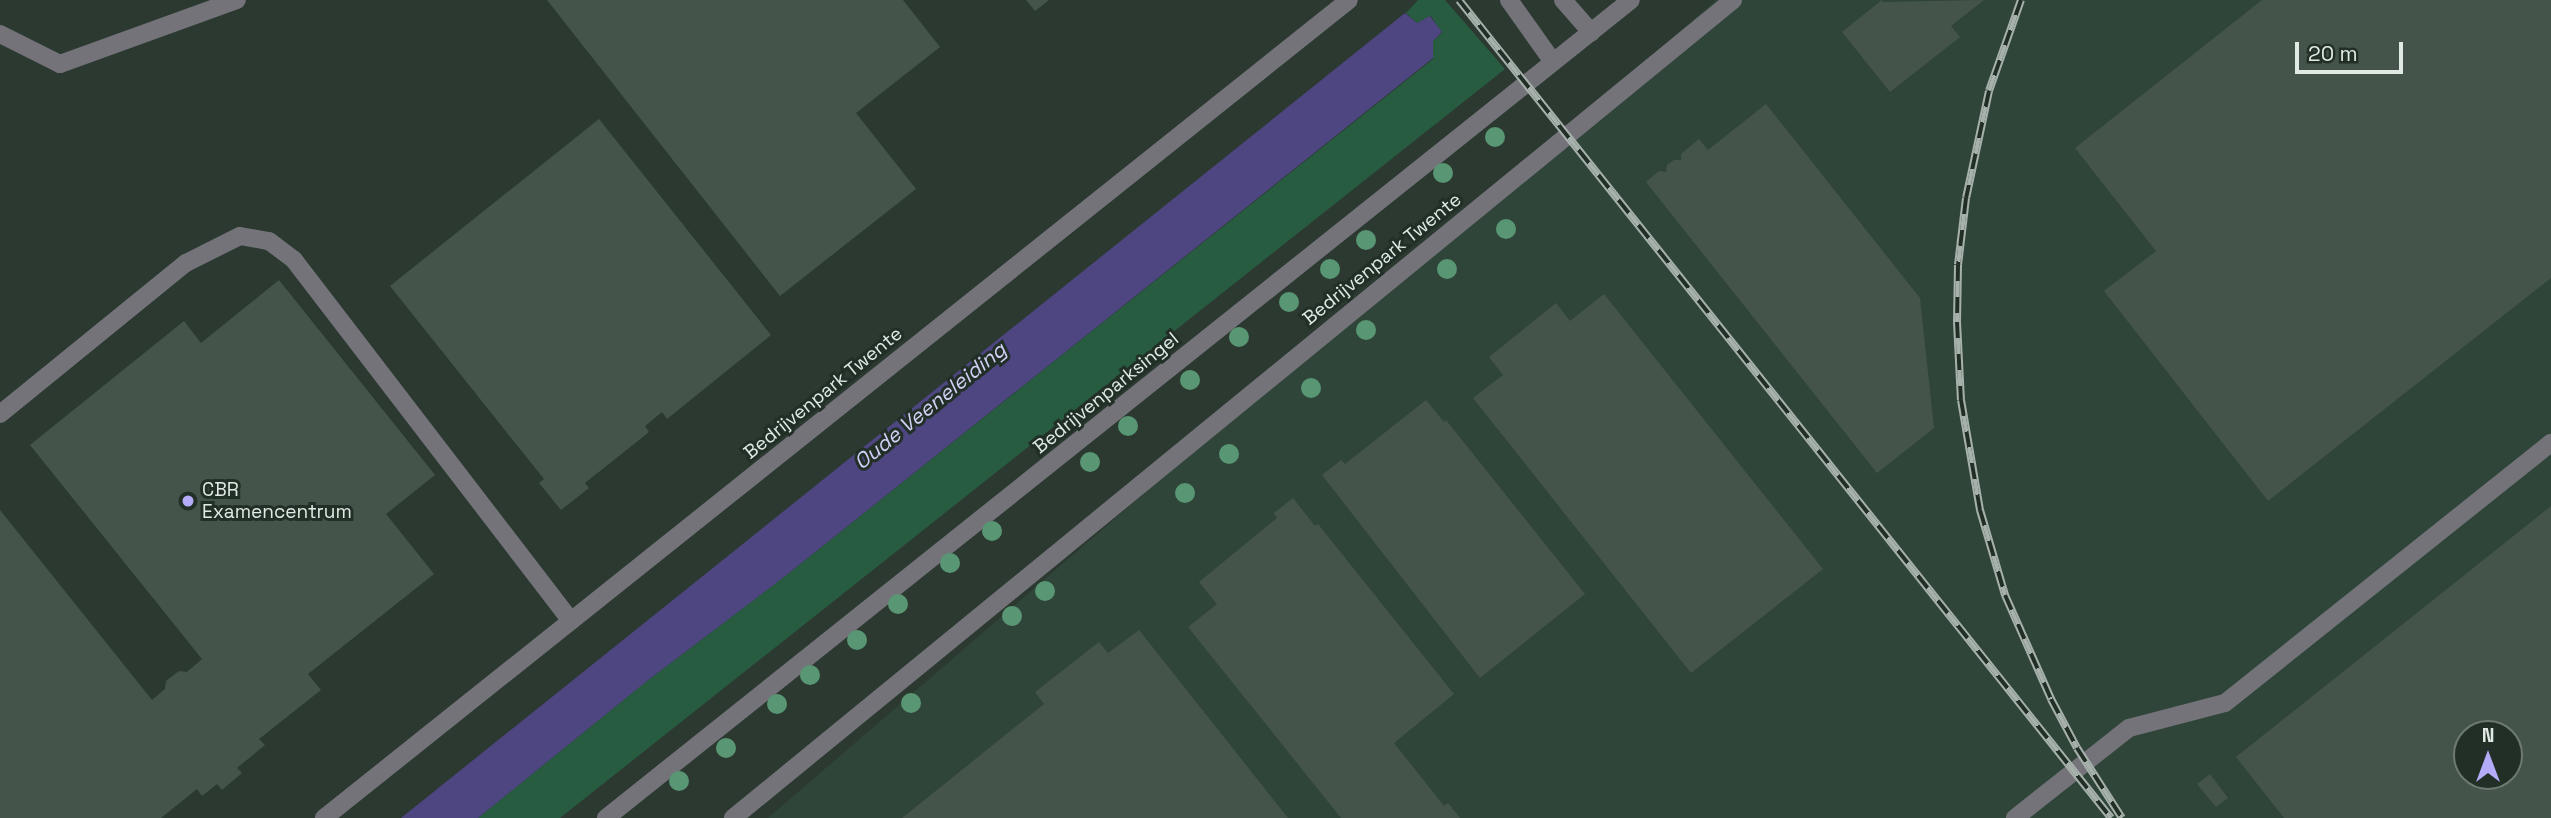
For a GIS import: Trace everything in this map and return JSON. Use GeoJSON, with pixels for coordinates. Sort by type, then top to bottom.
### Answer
{"type":"FeatureCollection","features":[{"type":"Feature","properties":{"kind":"street"},"geometry":{"type":"LineString","coordinates":[[0,34],[61,65],[236,0]]}},
{"type":"Feature","properties":{"kind":"street","name":"Bedrijvenpark Twente"},"geometry":{"type":"LineString","coordinates":[[324,818],[1349,0]]}},
{"type":"Feature","properties":{"kind":"street"},"geometry":{"type":"LineString","coordinates":[[1509,0],[1553,62]]}},
{"type":"Feature","properties":{"kind":"street"},"geometry":{"type":"LineString","coordinates":[[1563,0],[1591,32]]}},
{"type":"Feature","properties":{"kind":"street","name":"Bedrijvenparksingel"},"geometry":{"type":"LineString","coordinates":[[606,818],[1631,0]]}},
{"type":"Feature","properties":{"kind":"street","name":"Bedrijvenpark Twente"},"geometry":{"type":"LineString","coordinates":[[733,818],[1733,0]]}},
{"type":"Feature","properties":{"kind":"street"},"geometry":{"type":"LineString","coordinates":[[0,414],[186,263],[240,236],[269,241],[294,260],[571,621]]}},
{"type":"Feature","properties":{"kind":"street"},"geometry":{"type":"LineString","coordinates":[[2026,815],[2129,728],[2225,703],[2551,443]]}},
{"type":"Feature","properties":{"kind":"shaded area"},"geometry":{"type":"Polygon","coordinates":[[[1716,0],[2551,0],[2551,818],[768,818],[1716,0]]]}},
{"type":"Feature","properties":{"kind":"green space"},"geometry":{"type":"Polygon","coordinates":[[[1418,0],[1445,0],[1505,69],[560,818],[478,818],[647,681],[784,577],[1433,59],[1433,41],[1442,33],[1431,16],[1417,23],[1406,13],[1418,0]]]}},
{"type":"Feature","properties":{"kind":"water","name":"Oude Veeneleiding"},"geometry":{"type":"Polygon","coordinates":[[[1405,13],[1417,23],[1430,16],[1442,32],[1433,41],[1433,58],[478,818],[401,818],[1405,13]]]}},
{"type":"Feature","properties":{"kind":"building"},"geometry":{"type":"Polygon","coordinates":[[[547,0],[903,0],[940,47],[856,113],[916,189],[780,296],[547,0]]]}},
{"type":"Feature","properties":{"kind":"building"},"geometry":{"type":"Polygon","coordinates":[[[1026,0],[1049,0],[1035,11],[1026,0]]]}},
{"type":"Feature","properties":{"kind":"building"},"geometry":{"type":"Polygon","coordinates":[[[1882,0],[1984,0],[1951,26],[1960,37],[1890,92],[1842,32],[1882,0]]]}},
{"type":"Feature","properties":{"kind":"building"},"geometry":{"type":"Polygon","coordinates":[[[2262,0],[2551,0],[2551,278],[2268,501],[2104,291],[2156,251],[2075,148],[2262,0]]]}},
{"type":"Feature","properties":{"kind":"building"},"geometry":{"type":"Polygon","coordinates":[[[1766,104],[1920,298],[1934,428],[1877,473],[1646,182],[1659,171],[1666,172],[1667,165],[1674,160],[1681,160],[1681,154],[1699,139],[1708,150],[1766,104]]]}},
{"type":"Feature","properties":{"kind":"building"},"geometry":{"type":"Polygon","coordinates":[[[599,119],[771,335],[667,419],[662,412],[645,426],[649,432],[585,483],[589,488],[561,510],[539,483],[544,479],[390,286],[599,119]]]}},
{"type":"Feature","properties":{"kind":"building"},"geometry":{"type":"Polygon","coordinates":[[[279,280],[435,475],[386,514],[434,574],[308,674],[321,690],[259,739],[265,745],[237,768],[242,773],[222,790],[217,784],[202,796],[197,789],[161,818],[0,818],[0,510],[152,700],[165,689],[166,681],[179,671],[187,672],[202,659],[30,445],[184,321],[201,343],[279,280]]]}},
{"type":"Feature","properties":{"kind":"building"},"geometry":{"type":"Polygon","coordinates":[[[1604,294],[1823,569],[1691,673],[1473,398],[1503,375],[1489,357],[1556,303],[1570,321],[1604,294]]]}},
{"type":"Feature","properties":{"kind":"building"},"geometry":{"type":"Polygon","coordinates":[[[1426,400],[1444,422],[1446,420],[1585,594],[1480,678],[1322,475],[1341,460],[1345,464],[1426,400]]]}},
{"type":"Feature","properties":{"kind":"building"},"geometry":{"type":"Polygon","coordinates":[[[1293,498],[1315,526],[1318,524],[1454,694],[1394,743],[1444,806],[1448,803],[1460,818],[1341,818],[1188,627],[1217,604],[1199,582],[1277,518],[1274,513],[1293,498]]]}},
{"type":"Feature","properties":{"kind":"building"},"geometry":{"type":"Polygon","coordinates":[[[2551,506],[2551,818],[2284,818],[2236,757],[2551,506]]]}},
{"type":"Feature","properties":{"kind":"building"},"geometry":{"type":"Polygon","coordinates":[[[1139,630],[1288,818],[902,818],[1044,704],[1035,692],[1099,642],[1108,653],[1139,630]]]}},
{"type":"Feature","properties":{"kind":"building"},"geometry":{"type":"Polygon","coordinates":[[[2210,774],[2228,798],[2216,807],[2197,784],[2210,774]]]}},
{"type":"Feature","properties":{"kind":"railway"},"geometry":{"type":"LineString","coordinates":[[1459,0],[2111,818]]}},
{"type":"Feature","properties":{"kind":"railway"},"geometry":{"type":"LineString","coordinates":[[2021,0],[1989,91],[1966,198],[1958,265],[1957,322],[1961,400],[1980,510],[2005,595],[2051,699],[2077,748],[2122,818]]}},
{"type":"Feature","properties":{"kind":"place","name":"CBR Examencentrum"},"geometry":{"type":"Point","coordinates":[188,501]}}]}
